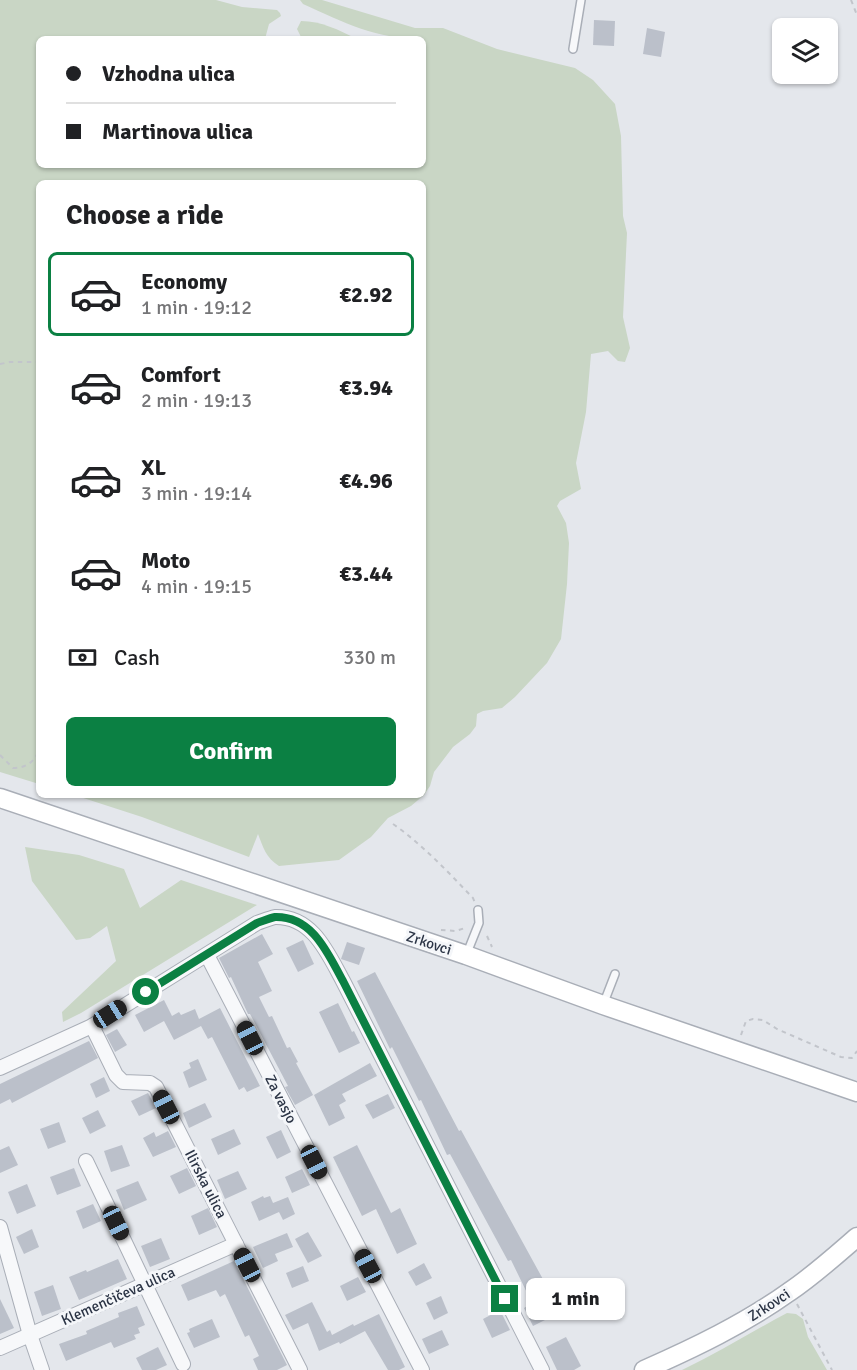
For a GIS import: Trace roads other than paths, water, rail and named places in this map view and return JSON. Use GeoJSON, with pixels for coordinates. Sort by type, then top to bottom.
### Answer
{"type":"FeatureCollection","features":[{"type":"Feature","properties":{"kind":"street","name":"Zrkovci"},"geometry":{"type":"LineString","coordinates":[[0,798],[466,955],[603,1005],[857,1092]]}},
{"type":"Feature","properties":{"kind":"street"},"geometry":{"type":"LineString","coordinates":[[0,1068],[92,1026],[257,923],[275,917],[294,921],[312,930],[343,981],[542,1370]]}},
{"type":"Feature","properties":{"kind":"street","name":"Za vasjo"},"geometry":{"type":"LineString","coordinates":[[207,955],[422,1370]]}},
{"type":"Feature","properties":{"kind":"street","name":"Ilirska ulica"},"geometry":{"type":"LineString","coordinates":[[92,1026],[116,1075],[123,1082],[150,1083],[156,1087],[300,1370]]}},
{"type":"Feature","properties":{"kind":"street"},"geometry":{"type":"LineString","coordinates":[[86,1161],[183,1365]]}},
{"type":"Feature","properties":{"kind":"street"},"geometry":{"type":"LineString","coordinates":[[0,1227],[42,1370]]}},
{"type":"Feature","properties":{"kind":"street","name":"Zrkovci"},"geometry":{"type":"LineString","coordinates":[[644,1370],[729,1330],[790,1292],[857,1237]]}},
{"type":"Feature","properties":{"kind":"street","name":"Klemenčičeva ulica"},"geometry":{"type":"LineString","coordinates":[[0,1348],[236,1244]]}},
{"type":"Feature","properties":{"kind":"lane"},"geometry":{"type":"LineString","coordinates":[[573,49],[582,0]]}},
{"type":"Feature","properties":{"kind":"lane"},"geometry":{"type":"LineString","coordinates":[[466,955],[479,923],[478,910]]}},
{"type":"Feature","properties":{"kind":"lane"},"geometry":{"type":"LineString","coordinates":[[603,1005],[615,974]]}}]}
